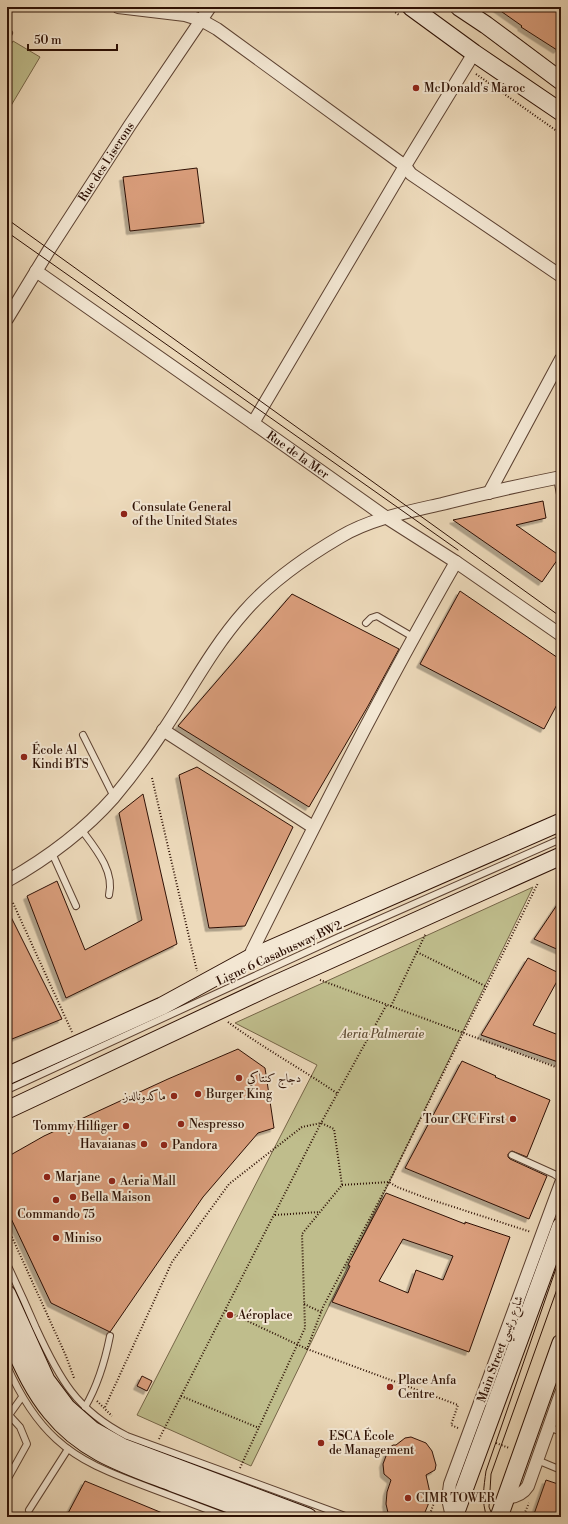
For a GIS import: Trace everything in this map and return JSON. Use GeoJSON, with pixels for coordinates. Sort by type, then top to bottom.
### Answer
{"type":"FeatureCollection","features":[{"type":"Feature","properties":{"kind":"main road"},"geometry":{"type":"LineString","coordinates":[[459,7],[486,25],[561,81]]}},
{"type":"Feature","properties":{"kind":"main road"},"geometry":{"type":"LineString","coordinates":[[406,12],[474,53],[561,112]]}},
{"type":"Feature","properties":{"kind":"main road"},"geometry":{"type":"LineString","coordinates":[[7,1076],[162,1006],[250,958],[561,822]]}},
{"type":"Feature","properties":{"kind":"main road"},"geometry":{"type":"LineString","coordinates":[[7,1110],[301,973],[561,856]]}},
{"type":"Feature","properties":{"kind":"main road","name":"Main Street شارع رئيسي"},"geometry":{"type":"LineString","coordinates":[[453,1517],[476,1435],[561,1226]]}},
{"type":"Feature","properties":{"kind":"main road"},"geometry":{"type":"LineString","coordinates":[[7,1294],[46,1380],[67,1408],[92,1430],[122,1448],[308,1517]]}},
{"type":"Feature","properties":{"kind":"main road"},"geometry":{"type":"LineString","coordinates":[[7,1332],[32,1386],[41,1399],[62,1425],[88,1446],[117,1462],[264,1517]]}},
{"type":"Feature","properties":{"kind":"main road"},"geometry":{"type":"LineString","coordinates":[[499,1517],[506,1498],[530,1457],[561,1343]]}},
{"type":"Feature","properties":{"kind":"street"},"geometry":{"type":"LineString","coordinates":[[118,7],[185,15],[201,20],[217,29],[405,166],[411,174],[561,276]]}},
{"type":"Feature","properties":{"kind":"street","name":"Rue des Liserons"},"geometry":{"type":"LineString","coordinates":[[7,319],[36,271],[130,125],[210,7]]}},
{"type":"Feature","properties":{"kind":"street"},"geometry":{"type":"LineString","coordinates":[[254,423],[405,166],[474,53]]}},
{"type":"Feature","properties":{"kind":"street","name":"Rue de la Mer"},"geometry":{"type":"LineString","coordinates":[[36,271],[387,518],[456,562],[561,635]]}},
{"type":"Feature","properties":{"kind":"street"},"geometry":{"type":"LineString","coordinates":[[489,493],[561,359]]}},
{"type":"Feature","properties":{"kind":"street"},"geometry":{"type":"LineString","coordinates":[[7,881],[36,865],[52,853],[81,829],[114,797],[163,730],[216,649],[243,612],[262,594],[309,556],[341,536],[363,525],[413,510],[559,477]]}},
{"type":"Feature","properties":{"kind":"street"},"geometry":{"type":"LineString","coordinates":[[250,958],[252,951],[313,827],[413,637],[456,562]]}},
{"type":"Feature","properties":{"kind":"street"},"geometry":{"type":"LineString","coordinates":[[163,730],[313,827]]}},
{"type":"Feature","properties":{"kind":"street","name":"Main Street شارع رئيسي"},"geometry":{"type":"LineString","coordinates":[[476,1435],[561,1183]]}},
{"type":"Feature","properties":{"kind":"street"},"geometry":{"type":"LineString","coordinates":[[530,1457],[549,1427],[561,1393]]}},
{"type":"Feature","properties":{"kind":"lane"},"geometry":{"type":"LineString","coordinates":[[559,477],[561,500]]}},
{"type":"Feature","properties":{"kind":"lane"},"geometry":{"type":"LineString","coordinates":[[366,623],[371,618],[377,616],[413,637]]}},
{"type":"Feature","properties":{"kind":"lane"},"geometry":{"type":"LineString","coordinates":[[83,735],[114,797]]}},
{"type":"Feature","properties":{"kind":"lane"},"geometry":{"type":"LineString","coordinates":[[81,829],[92,844],[109,875],[109,895]]}},
{"type":"Feature","properties":{"kind":"lane","name":"Ligne 6 Casabusway BW2"},"geometry":{"type":"LineString","coordinates":[[7,1090],[339,937],[561,839]]}},
{"type":"Feature","properties":{"kind":"lane"},"geometry":{"type":"LineString","coordinates":[[52,853],[76,906]]}},
{"type":"Feature","properties":{"kind":"lane"},"geometry":{"type":"LineString","coordinates":[[512,1155],[554,1174],[561,1179]]}},
{"type":"Feature","properties":{"kind":"lane"},"geometry":{"type":"LineString","coordinates":[[7,1264],[57,1372],[72,1394],[103,1422],[115,1429],[156,1446],[348,1517]]}},
{"type":"Feature","properties":{"kind":"lane"},"geometry":{"type":"LineString","coordinates":[[85,1407],[92,1396],[106,1355],[110,1336]]}},
{"type":"Feature","properties":{"kind":"lane"},"geometry":{"type":"LineString","coordinates":[[7,1366],[22,1397],[44,1427],[68,1449],[109,1473],[227,1517]]}},
{"type":"Feature","properties":{"kind":"lane"},"geometry":{"type":"LineString","coordinates":[[7,1480],[27,1444],[20,1427],[8,1416],[22,1397]]}},
{"type":"Feature","properties":{"kind":"lane"},"geometry":{"type":"LineString","coordinates":[[549,1427],[561,1432]]}},
{"type":"Feature","properties":{"kind":"lane"},"geometry":{"type":"LineString","coordinates":[[29,1510],[68,1449]]}},
{"type":"Feature","properties":{"kind":"lane"},"geometry":{"type":"LineString","coordinates":[[530,1457],[561,1470]]}},
{"type":"Feature","properties":{"kind":"path"},"geometry":{"type":"LineString","coordinates":[[388,7],[406,12]]}},
{"type":"Feature","properties":{"kind":"path"},"geometry":{"type":"LineString","coordinates":[[473,74],[479,76],[561,134]]}},
{"type":"Feature","properties":{"kind":"path"},"geometry":{"type":"LineString","coordinates":[[152,778],[198,978]]}},
{"type":"Feature","properties":{"kind":"path"},"geometry":{"type":"LineString","coordinates":[[307,1349],[321,1312],[389,1182],[540,880]]}},
{"type":"Feature","properties":{"kind":"path"},"geometry":{"type":"LineString","coordinates":[[13,903],[73,1035]]}},
{"type":"Feature","properties":{"kind":"path"},"geometry":{"type":"LineString","coordinates":[[391,1006],[426,932]]}},
{"type":"Feature","properties":{"kind":"path"},"geometry":{"type":"LineString","coordinates":[[417,952],[487,986]]}},
{"type":"Feature","properties":{"kind":"path"},"geometry":{"type":"LineString","coordinates":[[301,973],[561,1068]]}},
{"type":"Feature","properties":{"kind":"path"},"geometry":{"type":"LineString","coordinates":[[156,1446],[321,1123],[386,1004]]}},
{"type":"Feature","properties":{"kind":"path"},"geometry":{"type":"LineString","coordinates":[[225,1020],[250,1039],[307,1073],[338,1094]]}},
{"type":"Feature","properties":{"kind":"path"},"geometry":{"type":"LineString","coordinates":[[102,1414],[172,1262],[229,1184],[302,1127],[321,1123],[334,1129],[342,1185]]}},
{"type":"Feature","properties":{"kind":"path"},"geometry":{"type":"LineString","coordinates":[[237,1476],[305,1328],[302,1234],[342,1185],[389,1182],[426,1198],[542,1236]]}},
{"type":"Feature","properties":{"kind":"path"},"geometry":{"type":"LineString","coordinates":[[274,1215],[320,1212]]}},
{"type":"Feature","properties":{"kind":"path"},"geometry":{"type":"LineString","coordinates":[[7,1226],[66,1356],[76,1382],[104,1407]]}},
{"type":"Feature","properties":{"kind":"path"},"geometry":{"type":"LineString","coordinates":[[304,1304],[321,1312]]}},
{"type":"Feature","properties":{"kind":"path"},"geometry":{"type":"LineString","coordinates":[[226,1310],[307,1349],[458,1405],[451,1425],[530,1457]]}},
{"type":"Feature","properties":{"kind":"path"},"geometry":{"type":"LineString","coordinates":[[181,1396],[259,1428]]}},
{"type":"Feature","properties":{"kind":"green space"},"geometry":{"type":"Polygon","coordinates":[[[13,41],[40,57],[9,109],[7,107],[7,52],[13,41]]]}},
{"type":"Feature","properties":{"kind":"green space","name":"Aeria Palmeraie"},"geometry":{"type":"Polygon","coordinates":[[[533,887],[251,1466],[137,1415],[317,1065],[235,1023],[533,887]]]}},
{"type":"Feature","properties":{"kind":"building"},"geometry":{"type":"Polygon","coordinates":[[[495,7],[561,7],[561,46],[557,50],[521,27],[522,26],[495,7]]]}},
{"type":"Feature","properties":{"kind":"building"},"geometry":{"type":"Polygon","coordinates":[[[197,168],[204,223],[130,231],[123,177],[197,168]]]}},
{"type":"Feature","properties":{"kind":"building"},"geometry":{"type":"Polygon","coordinates":[[[543,501],[546,518],[516,525],[560,556],[542,582],[453,520],[543,501]]]}},
{"type":"Feature","properties":{"kind":"building"},"geometry":{"type":"Polygon","coordinates":[[[460,591],[561,660],[561,697],[544,729],[420,664],[460,591]]]}},
{"type":"Feature","properties":{"kind":"building"},"geometry":{"type":"Polygon","coordinates":[[[292,594],[399,649],[368,706],[309,807],[178,726],[292,594]]]}},
{"type":"Feature","properties":{"kind":"building"},"geometry":{"type":"Polygon","coordinates":[[[197,767],[293,827],[245,926],[209,928],[179,775],[197,767]]]}},
{"type":"Feature","properties":{"kind":"building"},"geometry":{"type":"Polygon","coordinates":[[[143,794],[177,944],[66,998],[27,896],[57,881],[85,950],[142,920],[119,813],[143,794]]]}},
{"type":"Feature","properties":{"kind":"building"},"geometry":{"type":"Polygon","coordinates":[[[561,899],[561,951],[534,939],[561,899]]]}},
{"type":"Feature","properties":{"kind":"building"},"geometry":{"type":"Polygon","coordinates":[[[7,909],[62,1019],[7,1041],[7,909]]]}},
{"type":"Feature","properties":{"kind":"building"},"geometry":{"type":"Polygon","coordinates":[[[528,958],[561,974],[533,1025],[561,1036],[561,1063],[481,1035],[528,958]]]}},
{"type":"Feature","properties":{"kind":"building","name":"Aeria Mall"},"geometry":{"type":"Polygon","coordinates":[[[238,1049],[265,1068],[274,1128],[258,1133],[203,1197],[110,1332],[51,1303],[7,1210],[7,1157],[44,1136],[168,1079],[238,1049]]]}},
{"type":"Feature","properties":{"kind":"building"},"geometry":{"type":"Polygon","coordinates":[[[462,1061],[496,1076],[495,1077],[550,1100],[527,1157],[512,1151],[508,1154],[510,1159],[547,1176],[529,1219],[405,1168],[462,1061]]]}},
{"type":"Feature","properties":{"kind":"building"},"geometry":{"type":"Polygon","coordinates":[[[386,1193],[465,1224],[465,1222],[510,1237],[469,1352],[332,1302],[350,1266],[348,1265],[386,1193]],[[403,1239],[379,1281],[408,1293],[416,1270],[443,1280],[453,1256],[403,1239]]]}},
{"type":"Feature","properties":{"kind":"building"},"geometry":{"type":"Polygon","coordinates":[[[142,1376],[152,1381],[147,1391],[137,1386],[142,1376]]]}},
{"type":"Feature","properties":{"kind":"building"},"geometry":{"type":"Polygon","coordinates":[[[411,1437],[426,1443],[432,1451],[436,1465],[435,1470],[426,1475],[430,1493],[428,1505],[423,1517],[389,1517],[386,1504],[387,1492],[391,1480],[384,1474],[383,1464],[389,1448],[405,1438],[411,1437]]]}},
{"type":"Feature","properties":{"kind":"building"},"geometry":{"type":"Polygon","coordinates":[[[546,1480],[561,1485],[561,1517],[533,1517],[546,1480]]]}},
{"type":"Feature","properties":{"kind":"building"},"geometry":{"type":"Polygon","coordinates":[[[85,1481],[172,1517],[66,1517],[85,1481]]]}},
{"type":"Feature","properties":{"kind":"tram line"},"geometry":{"type":"LineString","coordinates":[[7,219],[561,617]]}},
{"type":"Feature","properties":{"kind":"tram line"},"geometry":{"type":"LineString","coordinates":[[7,232],[458,550]]}},
{"type":"Feature","properties":{"kind":"tram line"},"geometry":{"type":"LineString","coordinates":[[487,1517],[484,1506],[486,1471],[561,1254]]}},
{"type":"Feature","properties":{"kind":"tram line"},"geometry":{"type":"LineString","coordinates":[[493,1517],[489,1507],[491,1474],[561,1278]]}},
{"type":"Feature","properties":{"kind":"place","name":"McDonald's Maroc"},"geometry":{"type":"Point","coordinates":[416,88]}},
{"type":"Feature","properties":{"kind":"place","name":"Consulate General of the United States"},"geometry":{"type":"Point","coordinates":[124,514]}},
{"type":"Feature","properties":{"kind":"place","name":"École Al Kindi BTS"},"geometry":{"type":"Point","coordinates":[24,757]}},
{"type":"Feature","properties":{"kind":"place","name":"دجاج كنتاكي"},"geometry":{"type":"Point","coordinates":[239,1078]}},
{"type":"Feature","properties":{"kind":"place","name":"Burger King"},"geometry":{"type":"Point","coordinates":[198,1094]}},
{"type":"Feature","properties":{"kind":"place","name":"ماكدونالدز"},"geometry":{"type":"Point","coordinates":[174,1096]}},
{"type":"Feature","properties":{"kind":"place","name":"Tour CFC First"},"geometry":{"type":"Point","coordinates":[513,1119]}},
{"type":"Feature","properties":{"kind":"place","name":"Nespresso"},"geometry":{"type":"Point","coordinates":[181,1124]}},
{"type":"Feature","properties":{"kind":"place","name":"Tommy Hilfiger"},"geometry":{"type":"Point","coordinates":[126,1126]}},
{"type":"Feature","properties":{"kind":"place","name":"Havaianas"},"geometry":{"type":"Point","coordinates":[144,1144]}},
{"type":"Feature","properties":{"kind":"place","name":"Pandora"},"geometry":{"type":"Point","coordinates":[164,1145]}},
{"type":"Feature","properties":{"kind":"place","name":"Marjane"},"geometry":{"type":"Point","coordinates":[47,1177]}},
{"type":"Feature","properties":{"kind":"place","name":"Aeria Mall"},"geometry":{"type":"Point","coordinates":[112,1181]}},
{"type":"Feature","properties":{"kind":"place","name":"Bella Maison"},"geometry":{"type":"Point","coordinates":[73,1197]}},
{"type":"Feature","properties":{"kind":"place","name":"Commando 75"},"geometry":{"type":"Point","coordinates":[56,1200]}},
{"type":"Feature","properties":{"kind":"place","name":"Miniso"},"geometry":{"type":"Point","coordinates":[56,1238]}},
{"type":"Feature","properties":{"kind":"place","name":"Aéroplace"},"geometry":{"type":"Point","coordinates":[230,1315]}},
{"type":"Feature","properties":{"kind":"place","name":"Place Anfa Centre"},"geometry":{"type":"Point","coordinates":[390,1387]}},
{"type":"Feature","properties":{"kind":"place","name":"ESCA École de Management"},"geometry":{"type":"Point","coordinates":[321,1443]}},
{"type":"Feature","properties":{"kind":"place","name":"CIMR TOWER"},"geometry":{"type":"Point","coordinates":[408,1498]}}]}
